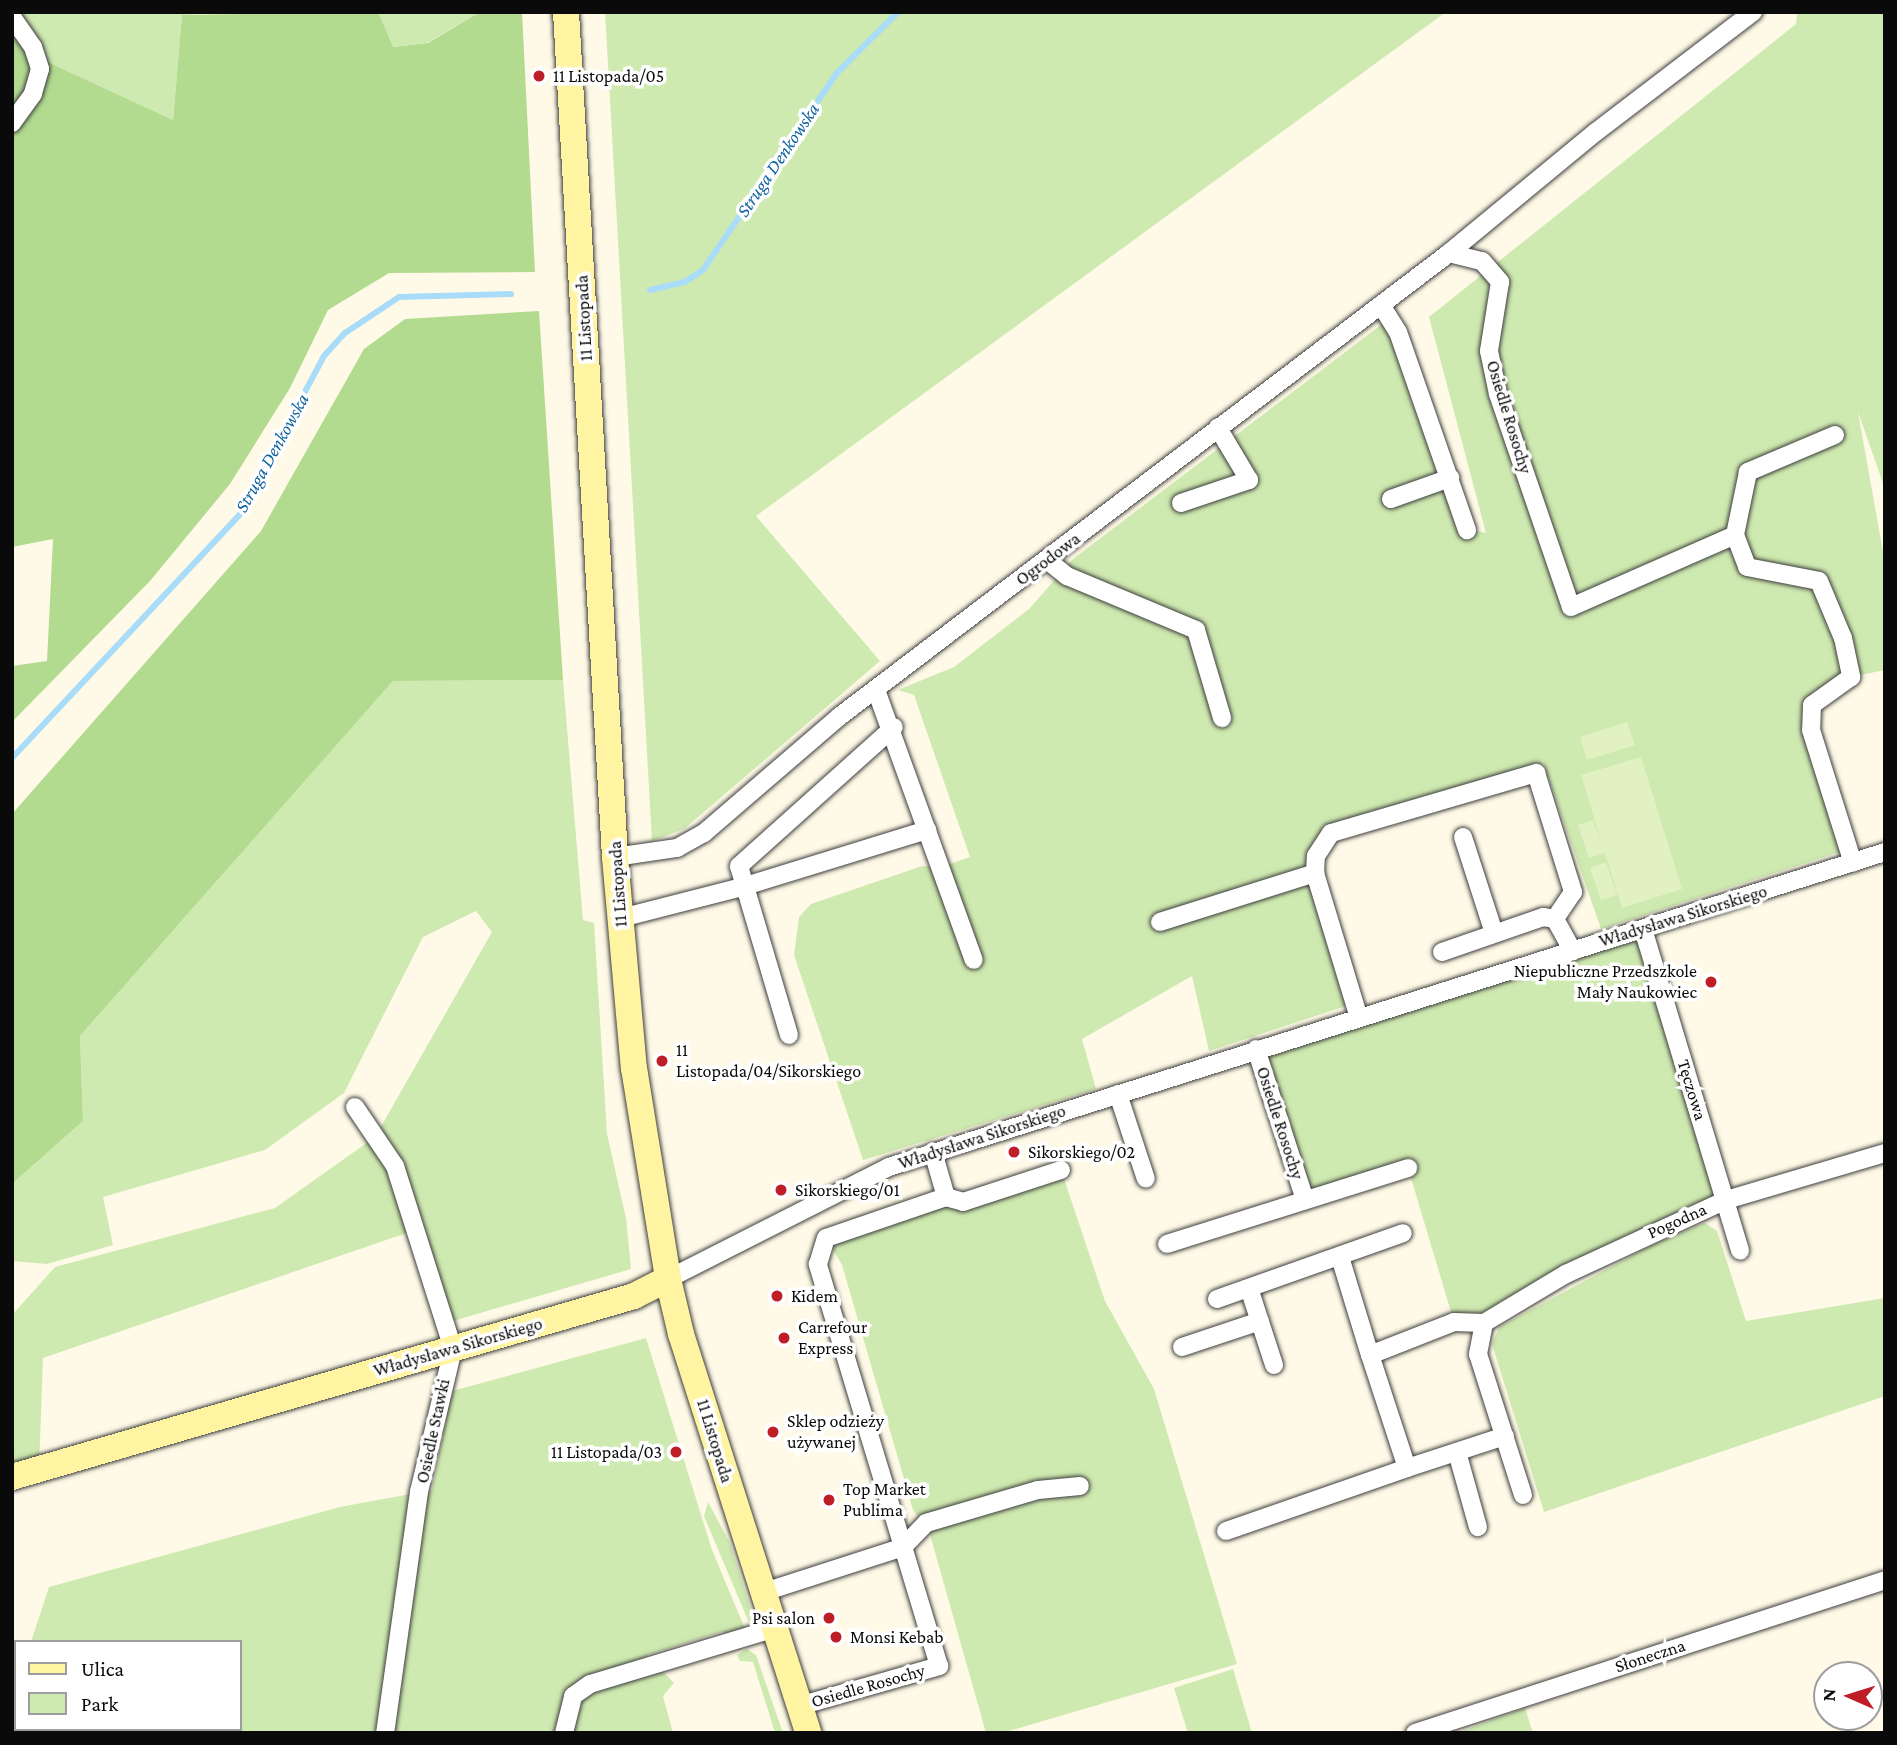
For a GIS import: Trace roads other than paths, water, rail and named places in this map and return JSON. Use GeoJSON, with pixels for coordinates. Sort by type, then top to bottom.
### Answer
{"type":"FeatureCollection","features":[{"type":"Feature","properties":{"kind":"street","name":"11 Listopada"},"geometry":{"type":"LineString","coordinates":[[566,12],[615,857],[634,1068],[668,1279],[772,1629],[808,1733]]}},
{"type":"Feature","properties":{"kind":"street"},"geometry":{"type":"LineString","coordinates":[[1449,253],[1596,132],[1753,12]]}},
{"type":"Feature","properties":{"kind":"street"},"geometry":{"type":"LineString","coordinates":[[12,17],[33,47],[40,69],[33,94],[12,123]]}},
{"type":"Feature","properties":{"kind":"street","name":"Ogrodowa"},"geometry":{"type":"LineString","coordinates":[[615,857],[646,856],[677,848],[704,833],[876,690],[1449,253]]}},
{"type":"Feature","properties":{"kind":"street","name":"Osiedle Rosochy"},"geometry":{"type":"LineString","coordinates":[[1449,253],[1482,261],[1500,282],[1491,362],[1571,607],[1735,535]]}},
{"type":"Feature","properties":{"kind":"street"},"geometry":{"type":"LineString","coordinates":[[1381,305],[1398,332],[1467,530]]}},
{"type":"Feature","properties":{"kind":"street"},"geometry":{"type":"LineString","coordinates":[[1181,503],[1249,480],[1218,428]]}},
{"type":"Feature","properties":{"kind":"street"},"geometry":{"type":"LineString","coordinates":[[1835,435],[1748,472],[1735,535],[1747,567],[1819,581],[1843,638],[1851,677],[1812,705],[1811,730],[1853,863]]}},
{"type":"Feature","properties":{"kind":"street"},"geometry":{"type":"LineString","coordinates":[[1391,499],[1450,478]]}},
{"type":"Feature","properties":{"kind":"street"},"geometry":{"type":"LineString","coordinates":[[1047,560],[1066,576],[1196,630],[1222,718]]}},
{"type":"Feature","properties":{"kind":"street"},"geometry":{"type":"LineString","coordinates":[[876,690],[894,727],[974,960]]}},
{"type":"Feature","properties":{"kind":"street"},"geometry":{"type":"LineString","coordinates":[[789,1035],[742,887],[742,862],[894,727]]}},
{"type":"Feature","properties":{"kind":"street"},"geometry":{"type":"LineString","coordinates":[[1359,1018],[1315,873],[1316,856],[1331,833],[1536,773],[1573,892],[1555,919]]}},
{"type":"Feature","properties":{"kind":"street"},"geometry":{"type":"LineString","coordinates":[[621,918],[742,887],[928,830]]}},
{"type":"Feature","properties":{"kind":"street"},"geometry":{"type":"LineString","coordinates":[[1463,837],[1493,933]]}},
{"type":"Feature","properties":{"kind":"street","name":"Władysława Sikorskiego"},"geometry":{"type":"LineString","coordinates":[[12,1477],[634,1296],[888,1167],[1885,852]]}},
{"type":"Feature","properties":{"kind":"street"},"geometry":{"type":"LineString","coordinates":[[1160,922],[1315,873]]}},
{"type":"Feature","properties":{"kind":"street"},"geometry":{"type":"LineString","coordinates":[[1442,952],[1543,917],[1555,919]]}},
{"type":"Feature","properties":{"kind":"street"},"geometry":{"type":"LineString","coordinates":[[1555,919],[1573,951]]}},
{"type":"Feature","properties":{"kind":"street","name":"Tęczowa"},"geometry":{"type":"LineString","coordinates":[[1643,929],[1740,1251]]}},
{"type":"Feature","properties":{"kind":"street","name":"Osiedle Rosochy"},"geometry":{"type":"LineString","coordinates":[[1256,1049],[1304,1197]]}},
{"type":"Feature","properties":{"kind":"street"},"geometry":{"type":"LineString","coordinates":[[1118,1094],[1146,1180]]}},
{"type":"Feature","properties":{"kind":"street"},"geometry":{"type":"LineString","coordinates":[[355,1107],[395,1166],[453,1349]]}},
{"type":"Feature","properties":{"kind":"street"},"geometry":{"type":"LineString","coordinates":[[933,1152],[946,1198],[963,1202],[1061,1170]]}},
{"type":"Feature","properties":{"kind":"street","name":"Pogodna"},"geometry":{"type":"LineString","coordinates":[[1484,1323],[1566,1274],[1726,1200],[1885,1153]]}},
{"type":"Feature","properties":{"kind":"street"},"geometry":{"type":"LineString","coordinates":[[1167,1244],[1304,1197],[1408,1168]]}},
{"type":"Feature","properties":{"kind":"street","name":"Osiedle Rosochy"},"geometry":{"type":"LineString","coordinates":[[799,1706],[939,1666],[818,1264],[825,1238],[946,1198]]}},
{"type":"Feature","properties":{"kind":"street"},"geometry":{"type":"LineString","coordinates":[[1217,1300],[1403,1233]]}},
{"type":"Feature","properties":{"kind":"street"},"geometry":{"type":"LineString","coordinates":[[1340,1257],[1407,1468]]}},
{"type":"Feature","properties":{"kind":"street"},"geometry":{"type":"LineString","coordinates":[[1249,1288],[1274,1366]]}},
{"type":"Feature","properties":{"kind":"street"},"geometry":{"type":"LineString","coordinates":[[1182,1347],[1260,1321]]}},
{"type":"Feature","properties":{"kind":"street"},"geometry":{"type":"LineString","coordinates":[[1370,1355],[1454,1322],[1484,1323],[1478,1354],[1523,1495]]}},
{"type":"Feature","properties":{"kind":"street","name":"Osiedle Stawki"},"geometry":{"type":"LineString","coordinates":[[385,1733],[419,1492],[453,1349]]}},
{"type":"Feature","properties":{"kind":"street"},"geometry":{"type":"LineString","coordinates":[[1226,1531],[1505,1436]]}},
{"type":"Feature","properties":{"kind":"street"},"geometry":{"type":"LineString","coordinates":[[1457,1452],[1478,1527]]}},
{"type":"Feature","properties":{"kind":"street"},"geometry":{"type":"LineString","coordinates":[[761,1593],[903,1547],[926,1523],[1038,1490],[1080,1486]]}},
{"type":"Feature","properties":{"kind":"street","name":"Słoneczna"},"geometry":{"type":"LineString","coordinates":[[1415,1733],[1885,1580]]}},
{"type":"Feature","properties":{"kind":"street"},"geometry":{"type":"LineString","coordinates":[[564,1733],[573,1696],[590,1684],[772,1629]]}},
{"type":"Feature","properties":{"kind":"waterway","name":"Struga Denkowska"},"geometry":{"type":"LineString","coordinates":[[650,290],[685,282],[703,270],[836,74],[898,12]]}},
{"type":"Feature","properties":{"kind":"waterway","name":"Struga Denkowska"},"geometry":{"type":"LineString","coordinates":[[12,758],[240,514],[324,356],[345,333],[399,297],[511,294]]}},
{"type":"Feature","properties":{"kind":"place","name":"11 Listopada/05"},"geometry":{"type":"Point","coordinates":[539,76]}},
{"type":"Feature","properties":{"kind":"place","name":"Niepubliczne Przedszkole Mały Naukowiec"},"geometry":{"type":"Point","coordinates":[1711,982]}},
{"type":"Feature","properties":{"kind":"place","name":"11 Listopada/04/Sikorskiego"},"geometry":{"type":"Point","coordinates":[662,1061]}},
{"type":"Feature","properties":{"kind":"place","name":"Sikorskiego/02"},"geometry":{"type":"Point","coordinates":[1014,1152]}},
{"type":"Feature","properties":{"kind":"place","name":"Sikorskiego/01"},"geometry":{"type":"Point","coordinates":[781,1190]}},
{"type":"Feature","properties":{"kind":"place","name":"Kidem"},"geometry":{"type":"Point","coordinates":[777,1296]}},
{"type":"Feature","properties":{"kind":"place","name":"Carrefour Express"},"geometry":{"type":"Point","coordinates":[784,1338]}},
{"type":"Feature","properties":{"kind":"place","name":"Sklep odzieży używanej"},"geometry":{"type":"Point","coordinates":[773,1432]}},
{"type":"Feature","properties":{"kind":"place","name":"11 Listopada/03"},"geometry":{"type":"Point","coordinates":[676,1452]}},
{"type":"Feature","properties":{"kind":"place","name":"Top Market Publima"},"geometry":{"type":"Point","coordinates":[829,1500]}},
{"type":"Feature","properties":{"kind":"place","name":"Psi salon"},"geometry":{"type":"Point","coordinates":[829,1618]}},
{"type":"Feature","properties":{"kind":"place","name":"Monsi Kebab"},"geometry":{"type":"Point","coordinates":[836,1637]}}]}
